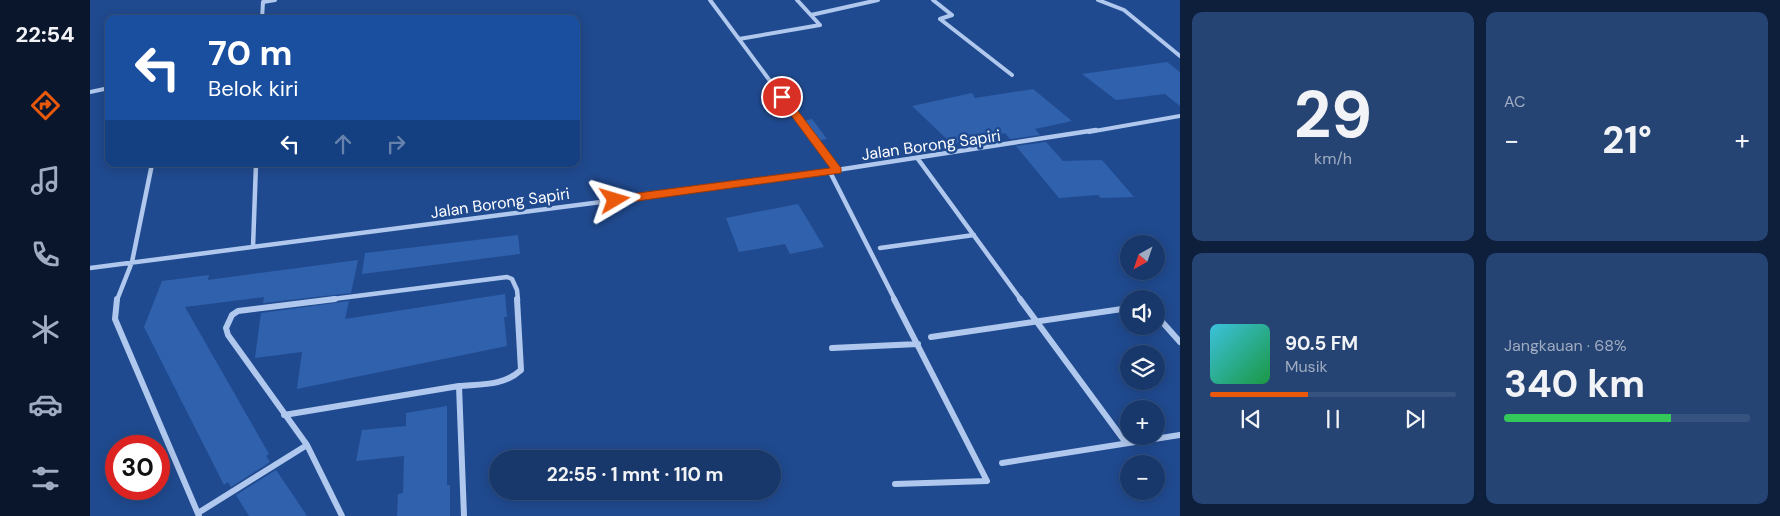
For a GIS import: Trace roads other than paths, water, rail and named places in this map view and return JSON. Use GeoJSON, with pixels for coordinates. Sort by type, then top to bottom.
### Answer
{"type":"FeatureCollection","features":[{"type":"Feature","properties":{"kind":"street"},"geometry":{"type":"LineString","coordinates":[[262,15],[263,1],[275,0]]}},
{"type":"Feature","properties":{"kind":"street"},"geometry":{"type":"LineString","coordinates":[[710,0],[837,170]]}},
{"type":"Feature","properties":{"kind":"street"},"geometry":{"type":"LineString","coordinates":[[739,39],[820,25],[797,0]]}},
{"type":"Feature","properties":{"kind":"street"},"geometry":{"type":"LineString","coordinates":[[810,15],[878,0]]}},
{"type":"Feature","properties":{"kind":"street"},"geometry":{"type":"LineString","coordinates":[[933,0],[952,15],[940,18],[1012,75]]}},
{"type":"Feature","properties":{"kind":"street"},"geometry":{"type":"LineString","coordinates":[[1098,0],[1124,10],[1180,56]]}},
{"type":"Feature","properties":{"kind":"street"},"geometry":{"type":"LineString","coordinates":[[90,92],[105,89]]}},
{"type":"Feature","properties":{"kind":"street","name":"Jalan Borong Sapiri"},"geometry":{"type":"LineString","coordinates":[[90,268],[830,172],[1028,143],[1180,116]]}},
{"type":"Feature","properties":{"kind":"street"},"geometry":{"type":"LineString","coordinates":[[918,159],[1120,435]]}},
{"type":"Feature","properties":{"kind":"street"},"geometry":{"type":"LineString","coordinates":[[151,167],[132,262],[117,300],[115,319],[198,515],[307,445]]}},
{"type":"Feature","properties":{"kind":"street"},"geometry":{"type":"LineString","coordinates":[[252,247],[256,167]]}},
{"type":"Feature","properties":{"kind":"street"},"geometry":{"type":"LineString","coordinates":[[830,172],[987,481],[895,484]]}},
{"type":"Feature","properties":{"kind":"street"},"geometry":{"type":"LineString","coordinates":[[880,248],[974,235]]}},
{"type":"Feature","properties":{"kind":"street"},"geometry":{"type":"LineString","coordinates":[[284,415],[459,386],[506,381],[515,377],[521,370],[517,290],[512,279],[507,277],[238,311],[232,315],[226,328],[228,335],[284,415],[307,445],[342,516]]}},
{"type":"Feature","properties":{"kind":"street"},"geometry":{"type":"LineString","coordinates":[[931,337],[1120,309]]}},
{"type":"Feature","properties":{"kind":"street"},"geometry":{"type":"LineString","coordinates":[[1165,325],[1180,342]]}},
{"type":"Feature","properties":{"kind":"street"},"geometry":{"type":"LineString","coordinates":[[832,348],[918,344]]}},
{"type":"Feature","properties":{"kind":"street"},"geometry":{"type":"LineString","coordinates":[[459,386],[464,516]]}},
{"type":"Feature","properties":{"kind":"street"},"geometry":{"type":"LineString","coordinates":[[1165,437],[1180,435]]}},
{"type":"Feature","properties":{"kind":"street"},"geometry":{"type":"LineString","coordinates":[[1002,464],[1120,444]]}}]}
